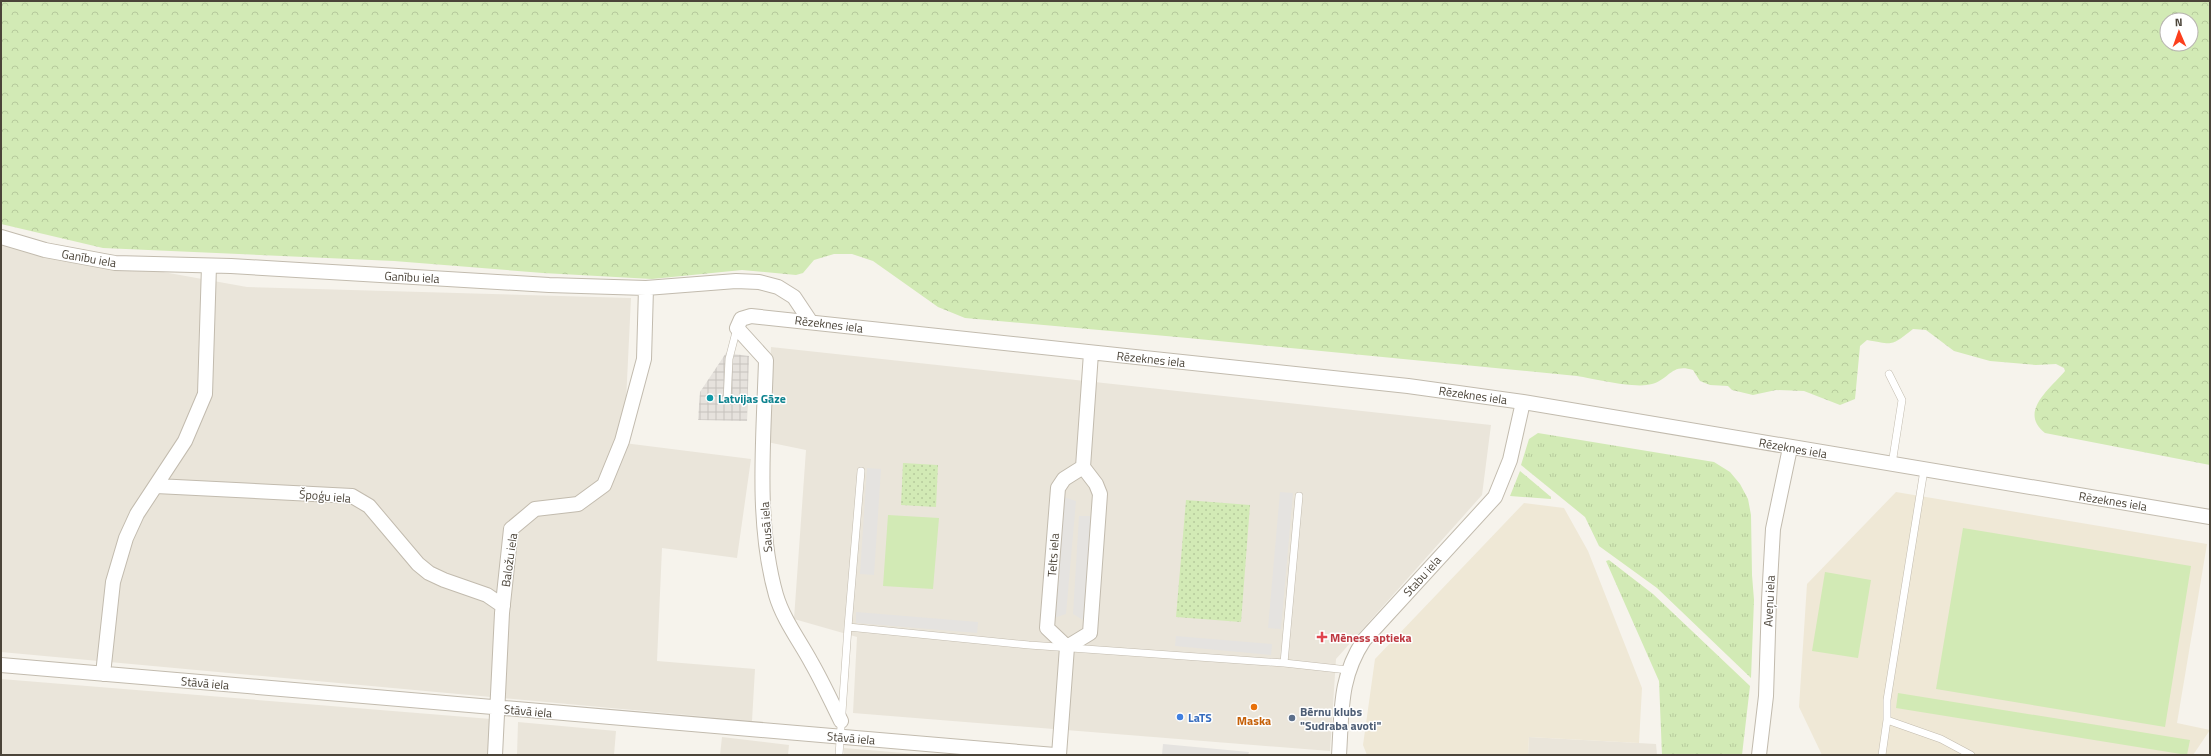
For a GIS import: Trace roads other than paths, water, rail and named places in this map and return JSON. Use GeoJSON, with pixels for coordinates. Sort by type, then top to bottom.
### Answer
{"type":"FeatureCollection","features":[{"type":"Feature","properties":{"kind":"street","name":"Ganību iela"},"geometry":{"type":"LineString","coordinates":[[1,237],[45,250],[115,263],[209,266],[549,285],[646,288],[736,280],[759,282],[778,287],[794,297],[810,321]]}},
{"type":"Feature","properties":{"kind":"street"},"geometry":{"type":"LineString","coordinates":[[103,674],[113,582],[126,538],[137,514],[185,441],[205,394],[209,266]]}},
{"type":"Feature","properties":{"kind":"street","name":"Baložu iela"},"geometry":{"type":"LineString","coordinates":[[495,755],[503,606],[511,529],[535,509],[578,504],[604,485],[622,441],[644,359],[646,288]]}},
{"type":"Feature","properties":{"kind":"street","name":"Rēzeknes iela"},"geometry":{"type":"LineString","coordinates":[[737,328],[742,319],[751,316],[810,321],[1091,353],[1408,386],[1523,402],[1790,448],[2210,517]]}},
{"type":"Feature","properties":{"kind":"street","name":"Sausā iela"},"geometry":{"type":"LineString","coordinates":[[737,328],[766,360],[764,508],[768,562],[776,596],[790,626],[811,662],[841,721]]}},
{"type":"Feature","properties":{"kind":"street"},"geometry":{"type":"LineString","coordinates":[[1059,755],[1067,647],[1090,633],[1100,494],[1096,484],[1083,467],[1091,353]]}},
{"type":"Feature","properties":{"kind":"street","name":"Stabu iela"},"geometry":{"type":"LineString","coordinates":[[1339,755],[1344,685],[1354,654],[1364,640],[1495,497],[1510,460],[1523,402]]}},
{"type":"Feature","properties":{"kind":"street","name":"Aveņu iela"},"geometry":{"type":"LineString","coordinates":[[1759,755],[1766,696],[1773,529],[1790,448]]}},
{"type":"Feature","properties":{"kind":"street","name":"Telts iela"},"geometry":{"type":"LineString","coordinates":[[1067,647],[1047,628],[1058,488],[1064,479],[1083,467]]}},
{"type":"Feature","properties":{"kind":"street","name":"Špoģu iela"},"geometry":{"type":"LineString","coordinates":[[156,486],[352,496],[368,506],[418,564],[429,573],[444,580],[487,595],[503,606]]}},
{"type":"Feature","properties":{"kind":"street","name":"Stāvā iela"},"geometry":{"type":"LineString","coordinates":[[1,666],[1055,755]]}},
{"type":"Feature","properties":{"kind":"lane"},"geometry":{"type":"LineString","coordinates":[[727,401],[729,359],[737,328]]}},
{"type":"Feature","properties":{"kind":"lane"},"geometry":{"type":"LineString","coordinates":[[1889,374],[1902,400],[1892,464]]}},
{"type":"Feature","properties":{"kind":"lane"},"geometry":{"type":"LineString","coordinates":[[1882,755],[1887,720],[1886,700],[1924,470]]}},
{"type":"Feature","properties":{"kind":"lane"},"geometry":{"type":"LineString","coordinates":[[839,755],[861,471]]}},
{"type":"Feature","properties":{"kind":"lane"},"geometry":{"type":"LineString","coordinates":[[1284,663],[1298,496]]}},
{"type":"Feature","properties":{"kind":"lane"},"geometry":{"type":"LineString","coordinates":[[848,627],[1067,647],[1284,663],[1348,670]]}},
{"type":"Feature","properties":{"kind":"lane"},"geometry":{"type":"LineString","coordinates":[[1887,720],[1941,740],[1971,755]]}},
{"type":"Feature","properties":{"kind":"place","name":"Latvijas Gāze"},"geometry":{"type":"Point","coordinates":[710,398]}},
{"type":"Feature","properties":{"kind":"place","name":"Mēness aptieka"},"geometry":{"type":"Point","coordinates":[1322,637]}},
{"type":"Feature","properties":{"kind":"place","name":"Maska"},"geometry":{"type":"Point","coordinates":[1254,707]}},
{"type":"Feature","properties":{"kind":"place","name":"LaTS"},"geometry":{"type":"Point","coordinates":[1180,717]}},
{"type":"Feature","properties":{"kind":"place","name":"Bērnu klubs \"Sudraba avoti\""},"geometry":{"type":"Point","coordinates":[1292,718]}}]}
